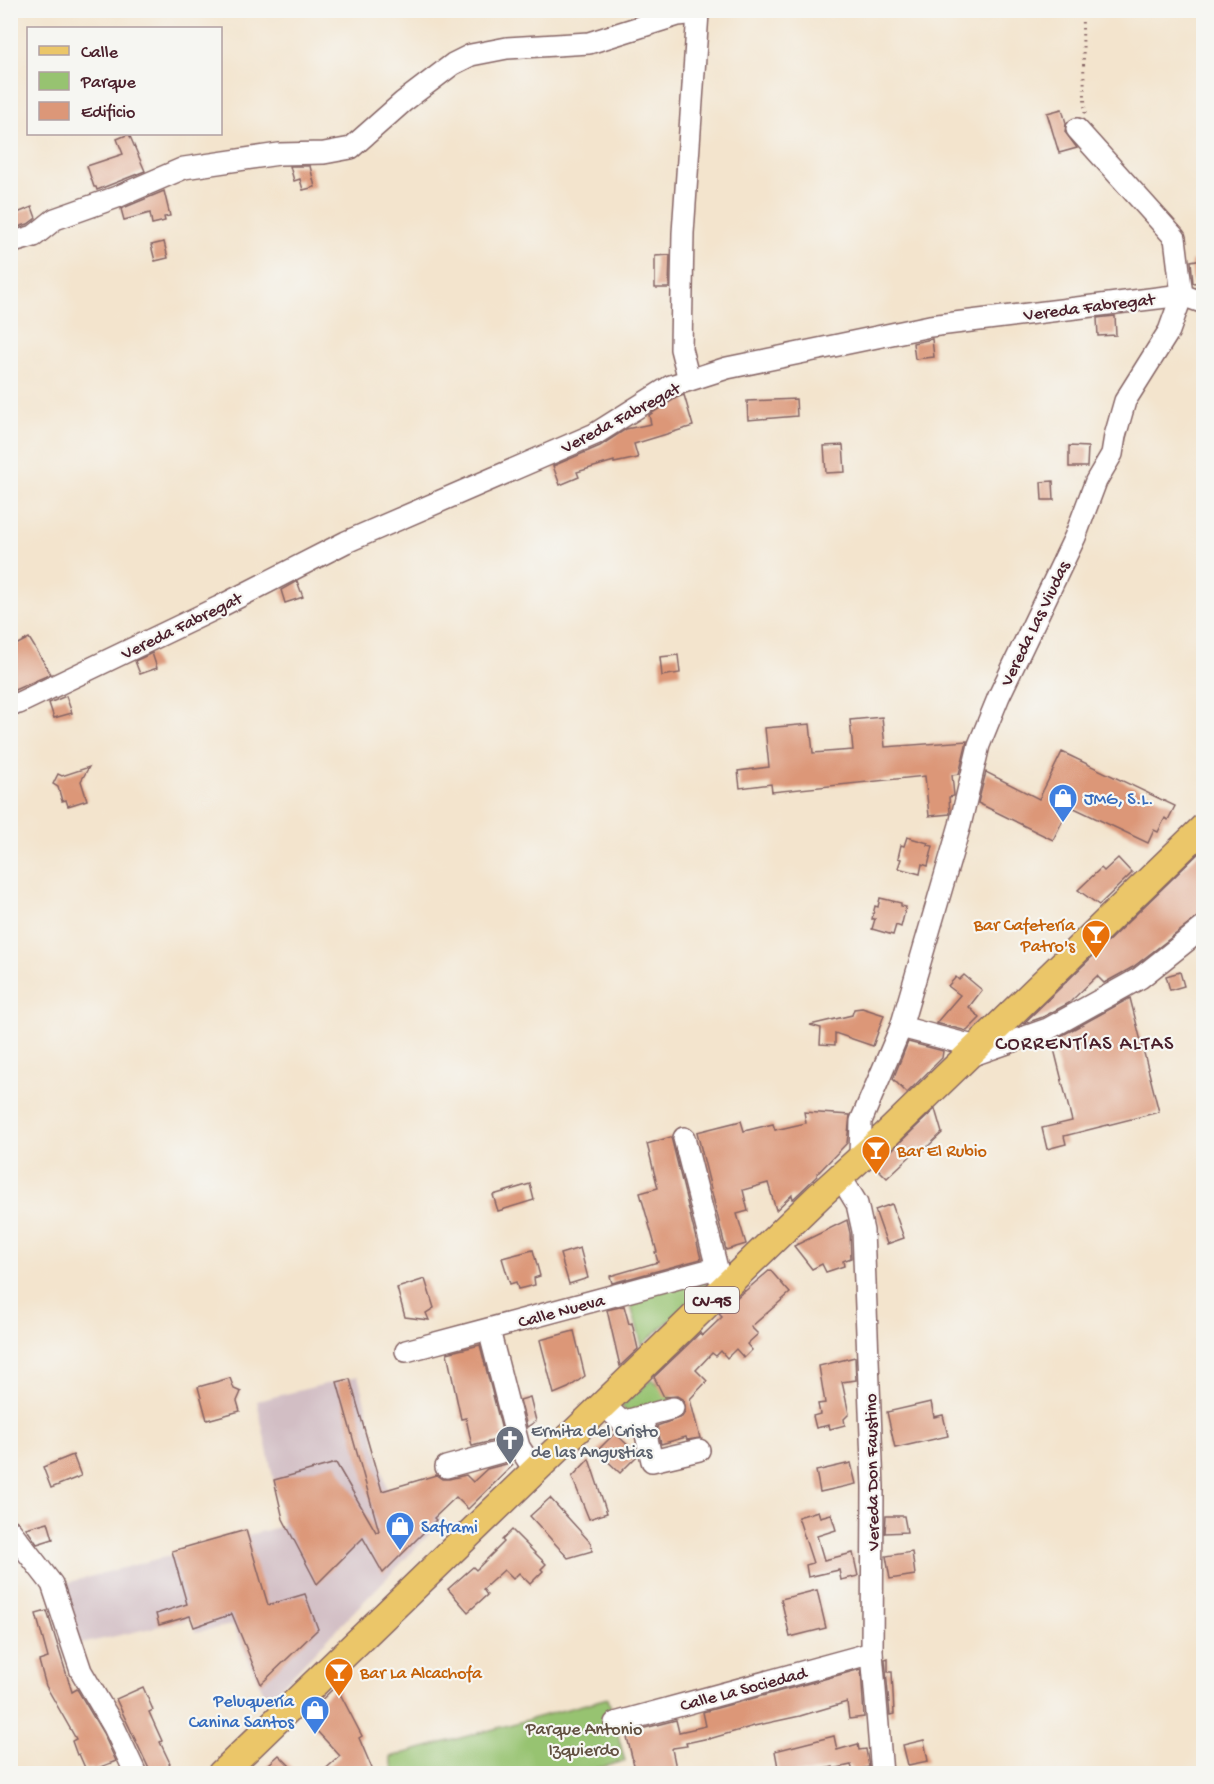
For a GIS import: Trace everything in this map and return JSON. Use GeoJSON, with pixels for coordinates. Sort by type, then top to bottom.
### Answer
{"type":"FeatureCollection","features":[{"type":"Feature","properties":{"kind":"main road","name":"CV-95"},"geometry":{"type":"LineString","coordinates":[[221,1773],[604,1405],[719,1279],[850,1167],[972,1052],[1203,827]]}},
{"type":"Feature","properties":{"kind":"street"},"geometry":{"type":"LineString","coordinates":[[10,243],[34,236],[55,219],[117,197],[184,168],[279,154],[324,153],[351,148],[403,102],[453,64],[471,55],[507,48],[589,43],[678,15],[699,12],[683,245],[681,349],[689,380]]}},
{"type":"Feature","properties":{"kind":"street","name":"Vereda Las Viudas"},"geometry":{"type":"LineString","coordinates":[[850,1167],[861,1121],[901,1027],[960,825],[979,745],[999,696],[1075,537],[1096,481],[1113,454],[1115,436],[1125,401],[1169,331],[1182,295],[1175,238],[1081,133]]}},
{"type":"Feature","properties":{"kind":"street","name":"Vereda Fabregat"},"geometry":{"type":"LineString","coordinates":[[10,705],[19,703],[219,607],[346,542],[595,434],[671,386],[727,368],[930,326],[1182,295],[1203,303]]}},
{"type":"Feature","properties":{"kind":"street"},"geometry":{"type":"LineString","coordinates":[[901,1027],[972,1052],[1048,1029],[1140,978],[1203,927]]}},
{"type":"Feature","properties":{"kind":"street"},"geometry":{"type":"LineString","coordinates":[[684,1138],[719,1279]]}},
{"type":"Feature","properties":{"kind":"street","name":"Vereda Don Faustino"},"geometry":{"type":"LineString","coordinates":[[850,1167],[863,1231],[873,1487],[872,1653],[882,1773]]}},
{"type":"Feature","properties":{"kind":"street","name":"Calle Nueva"},"geometry":{"type":"LineString","coordinates":[[406,1351],[489,1330],[719,1279]]}},
{"type":"Feature","properties":{"kind":"street"},"geometry":{"type":"LineString","coordinates":[[489,1330],[519,1447],[535,1471]]}},
{"type":"Feature","properties":{"kind":"street"},"geometry":{"type":"LineString","coordinates":[[604,1405],[622,1422],[673,1408]]}},
{"type":"Feature","properties":{"kind":"street"},"geometry":{"type":"LineString","coordinates":[[642,1417],[652,1461],[699,1450]]}},
{"type":"Feature","properties":{"kind":"street"},"geometry":{"type":"LineString","coordinates":[[446,1467],[519,1447]]}},
{"type":"Feature","properties":{"kind":"street"},"geometry":{"type":"LineString","coordinates":[[10,1530],[52,1584],[81,1671],[114,1727],[136,1773]]}},
{"type":"Feature","properties":{"kind":"street","name":"Calle La Sociedad"},"geometry":{"type":"LineString","coordinates":[[615,1723],[872,1653]]}},
{"type":"Feature","properties":{"kind":"path"},"geometry":{"type":"LineString","coordinates":[[1081,133],[1082,10]]}},
{"type":"Feature","properties":{"kind":"shaded area"},"geometry":{"type":"Polygon","coordinates":[[[358,1376],[387,1489],[408,1484],[442,1521],[267,1701],[233,1625],[195,1632],[191,1619],[72,1646],[62,1584],[283,1526],[257,1401],[358,1376]]]}},
{"type":"Feature","properties":{"kind":"green space"},"geometry":{"type":"Polygon","coordinates":[[[703,1275],[707,1287],[642,1345],[629,1299],[703,1275]]]}},
{"type":"Feature","properties":{"kind":"green space"},"geometry":{"type":"Polygon","coordinates":[[[652,1379],[675,1402],[631,1416],[621,1406],[652,1379]]]}},
{"type":"Feature","properties":{"kind":"green space","name":"Parque Antonio Izquierdo"},"geometry":{"type":"Polygon","coordinates":[[[608,1698],[625,1761],[580,1773],[395,1774],[390,1757],[608,1698]]]}},
{"type":"Feature","properties":{"kind":"building"},"geometry":{"type":"Polygon","coordinates":[[[1062,109],[1066,123],[1065,132],[1077,148],[1059,153],[1047,113],[1062,109]]]}},
{"type":"Feature","properties":{"kind":"building"},"geometry":{"type":"Polygon","coordinates":[[[129,135],[145,171],[97,190],[87,166],[123,154],[117,139],[129,135]]]}},
{"type":"Feature","properties":{"kind":"building"},"geometry":{"type":"Polygon","coordinates":[[[290,166],[310,166],[315,187],[303,190],[300,179],[294,181],[290,166]]]}},
{"type":"Feature","properties":{"kind":"building"},"geometry":{"type":"Polygon","coordinates":[[[164,191],[170,216],[164,217],[165,221],[152,224],[150,213],[124,220],[121,209],[164,191]]]}},
{"type":"Feature","properties":{"kind":"building"},"geometry":{"type":"Polygon","coordinates":[[[32,207],[36,218],[28,224],[14,228],[10,216],[32,207]]]}},
{"type":"Feature","properties":{"kind":"building"},"geometry":{"type":"Polygon","coordinates":[[[164,242],[168,258],[155,261],[151,245],[164,242]]]}},
{"type":"Feature","properties":{"kind":"building"},"geometry":{"type":"Polygon","coordinates":[[[670,255],[669,288],[655,288],[655,256],[670,255]]]}},
{"type":"Feature","properties":{"kind":"building"},"geometry":{"type":"Polygon","coordinates":[[[1203,259],[1203,282],[1193,283],[1191,261],[1203,259]]]}},
{"type":"Feature","properties":{"kind":"building"},"geometry":{"type":"Polygon","coordinates":[[[1115,316],[1116,335],[1098,336],[1097,318],[1115,316]]]}},
{"type":"Feature","properties":{"kind":"building"},"geometry":{"type":"Polygon","coordinates":[[[932,339],[934,357],[915,359],[913,343],[932,339]]]}},
{"type":"Feature","properties":{"kind":"building"},"geometry":{"type":"Polygon","coordinates":[[[684,395],[693,426],[634,444],[638,458],[614,463],[614,461],[577,472],[579,477],[560,485],[553,466],[600,446],[626,429],[651,424],[649,415],[684,395]]]}},
{"type":"Feature","properties":{"kind":"building"},"geometry":{"type":"Polygon","coordinates":[[[796,399],[797,416],[748,420],[747,401],[796,399]]]}},
{"type":"Feature","properties":{"kind":"building"},"geometry":{"type":"Polygon","coordinates":[[[843,445],[845,472],[826,473],[824,446],[843,445]]]}},
{"type":"Feature","properties":{"kind":"building"},"geometry":{"type":"Polygon","coordinates":[[[1069,446],[1088,447],[1087,467],[1069,467],[1069,446]]]}},
{"type":"Feature","properties":{"kind":"building"},"geometry":{"type":"Polygon","coordinates":[[[1053,481],[1054,500],[1042,500],[1041,482],[1053,481]]]}},
{"type":"Feature","properties":{"kind":"building"},"geometry":{"type":"Polygon","coordinates":[[[297,581],[303,597],[285,603],[281,590],[297,581]]]}},
{"type":"Feature","properties":{"kind":"building"},"geometry":{"type":"Polygon","coordinates":[[[29,638],[51,674],[10,692],[10,648],[29,638]]]}},
{"type":"Feature","properties":{"kind":"building"},"geometry":{"type":"Polygon","coordinates":[[[152,653],[157,668],[140,674],[135,661],[152,653]]]}},
{"type":"Feature","properties":{"kind":"building"},"geometry":{"type":"Polygon","coordinates":[[[678,655],[680,673],[662,676],[660,657],[678,655]]]}},
{"type":"Feature","properties":{"kind":"building"},"geometry":{"type":"Polygon","coordinates":[[[66,696],[72,713],[54,718],[49,703],[66,696]]]}},
{"type":"Feature","properties":{"kind":"building"},"geometry":{"type":"Polygon","coordinates":[[[882,717],[885,747],[967,741],[959,774],[952,775],[954,796],[949,797],[950,814],[929,816],[925,776],[772,792],[771,784],[740,788],[738,771],[769,767],[765,728],[810,724],[813,753],[853,750],[850,720],[882,717]]]}},
{"type":"Feature","properties":{"kind":"building"},"geometry":{"type":"Polygon","coordinates":[[[1062,752],[1175,806],[1168,820],[1165,818],[1158,832],[1154,830],[1148,843],[1070,806],[1053,840],[978,803],[986,772],[1039,799],[1062,752]]]}},
{"type":"Feature","properties":{"kind":"building"},"geometry":{"type":"Polygon","coordinates":[[[89,767],[81,781],[87,800],[68,806],[66,800],[62,801],[58,787],[53,784],[58,774],[62,776],[89,767]]]}},
{"type":"Feature","properties":{"kind":"building"},"geometry":{"type":"Polygon","coordinates":[[[907,837],[933,846],[928,866],[922,864],[920,874],[898,868],[901,859],[898,858],[901,845],[904,846],[907,837]]]}},
{"type":"Feature","properties":{"kind":"building"},"geometry":{"type":"Polygon","coordinates":[[[1203,849],[1203,913],[1133,967],[1104,983],[1097,976],[1069,1003],[1043,1017],[1023,1024],[1203,849]]]}},
{"type":"Feature","properties":{"kind":"building"},"geometry":{"type":"Polygon","coordinates":[[[1118,858],[1132,873],[1099,905],[1078,890],[1101,868],[1104,871],[1118,858]]]}},
{"type":"Feature","properties":{"kind":"building"},"geometry":{"type":"Polygon","coordinates":[[[880,898],[901,903],[901,906],[906,907],[901,927],[896,925],[893,935],[872,929],[875,906],[878,907],[880,898]]]}},
{"type":"Feature","properties":{"kind":"building"},"geometry":{"type":"Polygon","coordinates":[[[1180,972],[1184,986],[1170,990],[1166,976],[1180,972]]]}},
{"type":"Feature","properties":{"kind":"building"},"geometry":{"type":"Polygon","coordinates":[[[964,975],[982,990],[969,1007],[980,1018],[967,1031],[936,1023],[960,995],[948,986],[956,977],[959,980],[964,975]]]}},
{"type":"Feature","properties":{"kind":"building"},"geometry":{"type":"Polygon","coordinates":[[[1130,998],[1159,1112],[1064,1136],[1066,1144],[1047,1149],[1042,1128],[1072,1121],[1052,1041],[1130,998]]]}},
{"type":"Feature","properties":{"kind":"building"},"geometry":{"type":"Polygon","coordinates":[[[862,1008],[884,1015],[873,1046],[835,1033],[835,1045],[820,1044],[821,1028],[810,1025],[852,1015],[854,1009],[862,1008]]]}},
{"type":"Feature","properties":{"kind":"building"},"geometry":{"type":"Polygon","coordinates":[[[908,1042],[943,1051],[942,1058],[907,1093],[893,1079],[908,1042]]]}},
{"type":"Feature","properties":{"kind":"building"},"geometry":{"type":"Polygon","coordinates":[[[935,1109],[942,1133],[923,1151],[920,1147],[887,1178],[875,1166],[935,1109]]]}},
{"type":"Feature","properties":{"kind":"building"},"geometry":{"type":"Polygon","coordinates":[[[804,1112],[850,1115],[847,1143],[793,1199],[792,1195],[776,1210],[768,1183],[743,1190],[748,1211],[737,1214],[746,1244],[726,1250],[697,1132],[741,1121],[744,1131],[773,1124],[775,1130],[806,1123],[804,1112]]]}},
{"type":"Feature","properties":{"kind":"building"},"geometry":{"type":"Polygon","coordinates":[[[671,1137],[701,1259],[612,1283],[610,1276],[658,1262],[640,1193],[658,1188],[647,1144],[671,1137]]]}},
{"type":"Feature","properties":{"kind":"building"},"geometry":{"type":"Polygon","coordinates":[[[530,1184],[534,1200],[498,1211],[493,1195],[530,1184]]]}},
{"type":"Feature","properties":{"kind":"building"},"geometry":{"type":"Polygon","coordinates":[[[892,1204],[904,1238],[887,1244],[875,1210],[892,1204]]]}},
{"type":"Feature","properties":{"kind":"building"},"geometry":{"type":"Polygon","coordinates":[[[847,1220],[851,1258],[843,1261],[844,1266],[826,1272],[822,1264],[812,1269],[794,1246],[847,1220]]]}},
{"type":"Feature","properties":{"kind":"building"},"geometry":{"type":"Polygon","coordinates":[[[580,1248],[588,1278],[569,1284],[560,1254],[580,1248]]]}},
{"type":"Feature","properties":{"kind":"building"},"geometry":{"type":"Polygon","coordinates":[[[533,1250],[540,1276],[534,1278],[535,1285],[518,1289],[516,1282],[510,1284],[502,1258],[533,1250]]]}},
{"type":"Feature","properties":{"kind":"building"},"geometry":{"type":"Polygon","coordinates":[[[770,1270],[790,1293],[751,1327],[758,1334],[747,1344],[752,1350],[744,1358],[736,1349],[727,1358],[721,1351],[716,1356],[712,1353],[696,1370],[707,1381],[690,1399],[700,1438],[687,1440],[686,1437],[661,1444],[657,1426],[682,1417],[685,1405],[677,1396],[664,1397],[654,1377],[700,1333],[702,1336],[722,1317],[719,1314],[770,1270]]]}},
{"type":"Feature","properties":{"kind":"building"},"geometry":{"type":"Polygon","coordinates":[[[425,1279],[434,1308],[426,1313],[429,1320],[405,1317],[397,1288],[425,1279]]]}},
{"type":"Feature","properties":{"kind":"building"},"geometry":{"type":"Polygon","coordinates":[[[624,1306],[629,1324],[632,1323],[638,1349],[620,1366],[607,1310],[624,1306]]]}},
{"type":"Feature","properties":{"kind":"building"},"geometry":{"type":"Polygon","coordinates":[[[574,1331],[585,1376],[568,1388],[554,1394],[540,1340],[574,1331]]]}},
{"type":"Feature","properties":{"kind":"building"},"geometry":{"type":"Polygon","coordinates":[[[480,1345],[504,1438],[472,1446],[466,1418],[461,1419],[447,1353],[480,1345]]]}},
{"type":"Feature","properties":{"kind":"building"},"geometry":{"type":"Polygon","coordinates":[[[855,1357],[856,1380],[842,1382],[849,1414],[844,1419],[845,1425],[830,1429],[829,1425],[816,1428],[813,1416],[820,1414],[818,1404],[825,1403],[819,1366],[855,1357]]]}},
{"type":"Feature","properties":{"kind":"building"},"geometry":{"type":"Polygon","coordinates":[[[230,1378],[234,1389],[241,1392],[237,1401],[240,1411],[207,1420],[198,1387],[230,1378]]]}},
{"type":"Feature","properties":{"kind":"building"},"geometry":{"type":"Polygon","coordinates":[[[350,1379],[382,1491],[436,1475],[442,1479],[449,1479],[466,1475],[473,1482],[487,1469],[510,1463],[513,1465],[468,1509],[456,1497],[383,1573],[363,1538],[317,1584],[283,1519],[274,1480],[336,1463],[376,1532],[379,1531],[337,1382],[350,1379]]]}},
{"type":"Feature","properties":{"kind":"building"},"geometry":{"type":"Polygon","coordinates":[[[530,1397],[536,1421],[527,1427],[520,1400],[530,1397]]]}},
{"type":"Feature","properties":{"kind":"building"},"geometry":{"type":"Polygon","coordinates":[[[931,1402],[934,1417],[943,1415],[948,1436],[895,1448],[887,1412],[931,1402]]]}},
{"type":"Feature","properties":{"kind":"building"},"geometry":{"type":"Polygon","coordinates":[[[615,1433],[638,1455],[620,1473],[597,1451],[615,1433]]]}},
{"type":"Feature","properties":{"kind":"building"},"geometry":{"type":"Polygon","coordinates":[[[73,1455],[81,1476],[51,1488],[43,1467],[73,1455]]]}},
{"type":"Feature","properties":{"kind":"building"},"geometry":{"type":"Polygon","coordinates":[[[589,1459],[607,1513],[589,1519],[572,1477],[589,1459]]]}},
{"type":"Feature","properties":{"kind":"building"},"geometry":{"type":"Polygon","coordinates":[[[851,1463],[856,1484],[820,1492],[816,1471],[851,1463]]]}},
{"type":"Feature","properties":{"kind":"building"},"geometry":{"type":"Polygon","coordinates":[[[550,1498],[591,1543],[592,1551],[568,1558],[530,1516],[550,1498]]]}},
{"type":"Feature","properties":{"kind":"building"},"geometry":{"type":"Polygon","coordinates":[[[818,1511],[820,1517],[831,1514],[836,1530],[817,1536],[824,1560],[853,1553],[858,1576],[841,1580],[839,1570],[808,1577],[806,1565],[813,1563],[798,1517],[818,1511]]]}},
{"type":"Feature","properties":{"kind":"building"},"geometry":{"type":"Polygon","coordinates":[[[886,1516],[904,1516],[907,1532],[885,1533],[886,1516]]]}},
{"type":"Feature","properties":{"kind":"building"},"geometry":{"type":"Polygon","coordinates":[[[48,1522],[53,1539],[37,1544],[26,1528],[48,1522]]]}},
{"type":"Feature","properties":{"kind":"building"},"geometry":{"type":"Polygon","coordinates":[[[246,1530],[268,1605],[305,1594],[318,1629],[261,1684],[232,1614],[194,1627],[190,1616],[159,1625],[156,1614],[187,1604],[172,1551],[246,1530]]]}},
{"type":"Feature","properties":{"kind":"building"},"geometry":{"type":"Polygon","coordinates":[[[512,1530],[546,1564],[541,1569],[543,1571],[530,1584],[519,1573],[513,1579],[504,1570],[483,1589],[487,1595],[468,1612],[448,1589],[473,1567],[476,1570],[504,1542],[502,1540],[512,1530]]]}},
{"type":"Feature","properties":{"kind":"building"},"geometry":{"type":"Polygon","coordinates":[[[912,1552],[915,1575],[890,1579],[886,1556],[912,1552]]]}},
{"type":"Feature","properties":{"kind":"building"},"geometry":{"type":"Polygon","coordinates":[[[817,1590],[826,1628],[790,1637],[781,1599],[817,1590]]]}},
{"type":"Feature","properties":{"kind":"building"},"geometry":{"type":"Polygon","coordinates":[[[47,1611],[72,1692],[77,1689],[103,1733],[116,1761],[93,1770],[92,1768],[86,1770],[79,1754],[77,1755],[72,1741],[76,1739],[46,1686],[39,1661],[48,1658],[36,1614],[47,1611]]]}},
{"type":"Feature","properties":{"kind":"building"},"geometry":{"type":"Polygon","coordinates":[[[888,1658],[888,1672],[892,1672],[894,1714],[890,1715],[885,1659],[888,1658]]]}},
{"type":"Feature","properties":{"kind":"building"},"geometry":{"type":"Polygon","coordinates":[[[861,1669],[864,1717],[849,1719],[847,1702],[673,1748],[677,1773],[636,1773],[626,1733],[676,1720],[679,1732],[706,1726],[703,1712],[861,1669]]]}},
{"type":"Feature","properties":{"kind":"building"},"geometry":{"type":"Polygon","coordinates":[[[336,1686],[362,1736],[359,1738],[374,1773],[321,1773],[340,1756],[304,1717],[336,1686]]]}},
{"type":"Feature","properties":{"kind":"building"},"geometry":{"type":"Polygon","coordinates":[[[143,1687],[153,1710],[149,1712],[173,1773],[151,1773],[116,1699],[143,1687]]]}},
{"type":"Feature","properties":{"kind":"building"},"geometry":{"type":"Polygon","coordinates":[[[834,1736],[837,1750],[858,1744],[859,1750],[866,1749],[869,1767],[853,1771],[851,1765],[807,1773],[779,1773],[775,1751],[834,1736]]]}},
{"type":"Feature","properties":{"kind":"building"},"geometry":{"type":"Polygon","coordinates":[[[924,1740],[928,1761],[908,1765],[903,1745],[924,1740]]]}},
{"type":"Feature","properties":{"kind":"building"},"geometry":{"type":"Polygon","coordinates":[[[279,1755],[297,1773],[259,1773],[279,1755]]]}},
{"type":"Feature","properties":{"kind":"place","name":"JMG, S.L."},"geometry":{"type":"Point","coordinates":[1063,824]}},
{"type":"Feature","properties":{"kind":"place","name":"Bar Cafetería Patro's"},"geometry":{"type":"Point","coordinates":[1096,960]}},
{"type":"Feature","properties":{"kind":"place","name":"Bar El Rubio"},"geometry":{"type":"Point","coordinates":[876,1176]}},
{"type":"Feature","properties":{"kind":"place","name":"Ermita del Cristo de las Angustias"},"geometry":{"type":"Point","coordinates":[510,1466]}},
{"type":"Feature","properties":{"kind":"place","name":"Saframi"},"geometry":{"type":"Point","coordinates":[400,1552]}},
{"type":"Feature","properties":{"kind":"place","name":"Bar La Alcachofa"},"geometry":{"type":"Point","coordinates":[339,1698]}},
{"type":"Feature","properties":{"kind":"place","name":"Peluquería Canina Santos"},"geometry":{"type":"Point","coordinates":[315,1736]}},
{"type":"Feature","properties":{"kind":"district","name":"CORRENTÍAS ALTAS"},"geometry":{"type":"Point","coordinates":[1085,1042]}}]}
